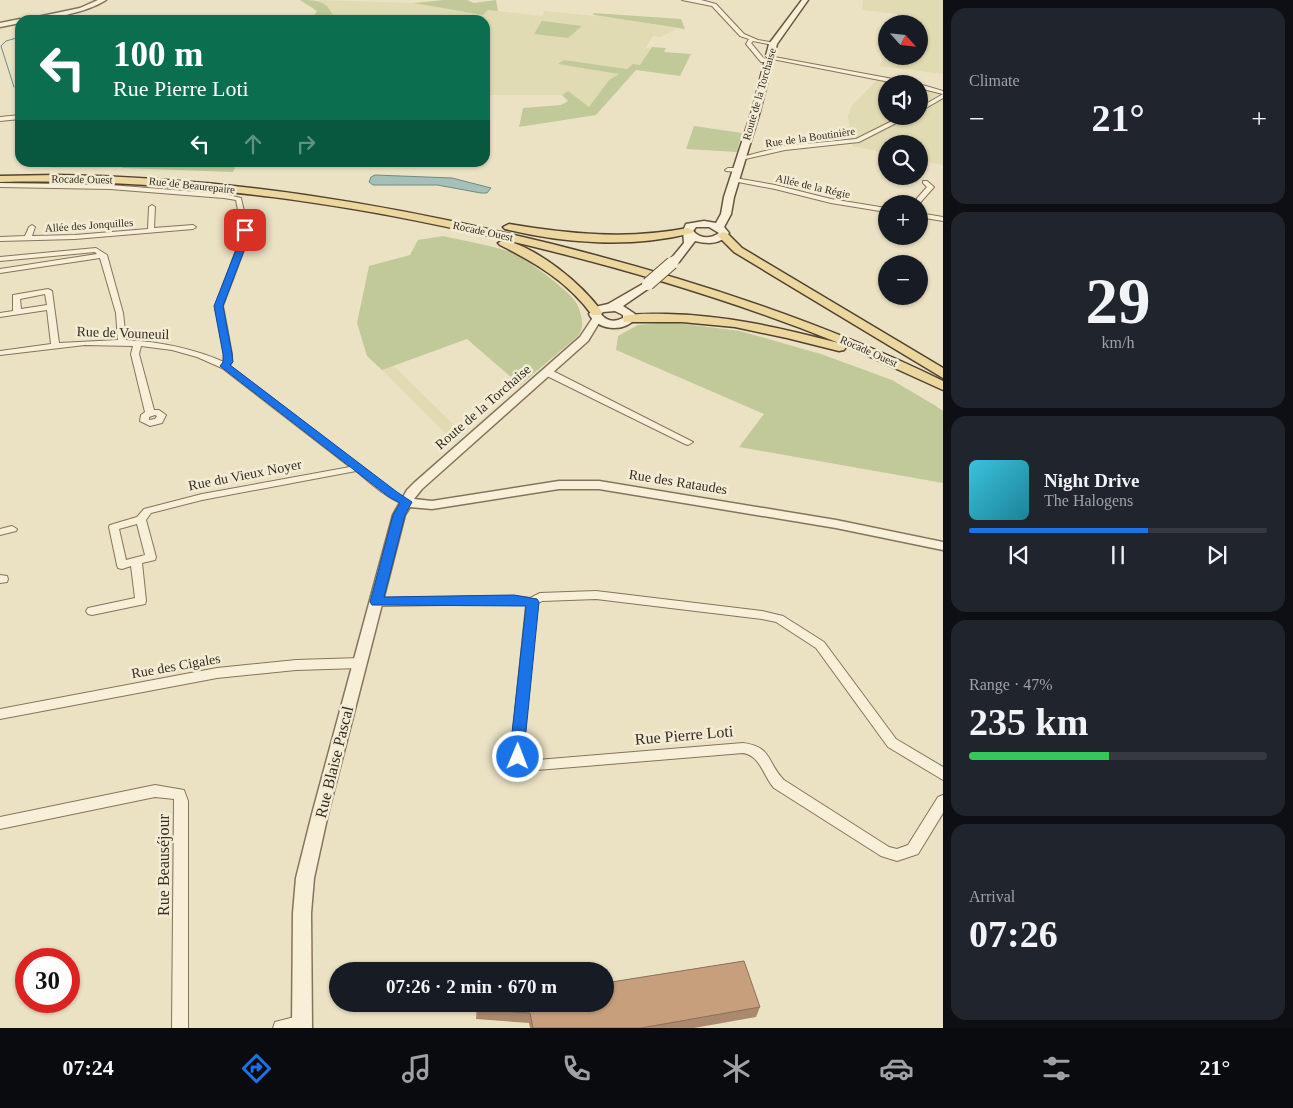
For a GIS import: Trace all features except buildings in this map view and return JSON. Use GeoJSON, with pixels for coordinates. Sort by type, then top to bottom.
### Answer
{"type":"FeatureCollection","features":[{"type":"Feature","properties":{"kind":"main road","name":"Route de la Torchaise"},"geometry":{"type":"LineString","coordinates":[[721,231],[767,60],[774,43],[804,0]]}},
{"type":"Feature","properties":{"kind":"main road","name":"Rocade Ouest"},"geometry":{"type":"LineString","coordinates":[[0,174],[102,174],[202,180],[297,190],[436,214],[580,248],[734,291],[839,328],[943,375]]}},
{"type":"Feature","properties":{"kind":"main road","name":"Rocade Ouest"},"geometry":{"type":"LineString","coordinates":[[0,178],[98,179],[198,184],[292,195],[377,209],[518,239],[701,288],[754,305],[830,334],[943,388]]}},
{"type":"Feature","properties":{"kind":"main road","name":"Route de la Torchaise"},"geometry":{"type":"LineString","coordinates":[[689,233],[690,226],[704,224],[717,215],[729,197]]}},
{"type":"Feature","properties":{"kind":"main road"},"geometry":{"type":"LineString","coordinates":[[377,209],[474,232],[504,242],[561,276],[585,296],[603,323],[613,325],[623,323],[644,288]]}},
{"type":"Feature","properties":{"kind":"main road"},"geometry":{"type":"LineString","coordinates":[[436,214],[522,229],[582,236],[653,237],[689,233],[708,240]]}},
{"type":"Feature","properties":{"kind":"main road"},"geometry":{"type":"LineString","coordinates":[[704,224],[721,231],[738,250],[943,375]]}},
{"type":"Feature","properties":{"kind":"main road"},"geometry":{"type":"LineString","coordinates":[[675,260],[708,240],[718,239],[721,231]]}},
{"type":"Feature","properties":{"kind":"main road"},"geometry":{"type":"LineString","coordinates":[[596,315],[602,308],[612,307],[644,288],[675,260],[689,243],[689,233]]}},
{"type":"Feature","properties":{"kind":"main road"},"geometry":{"type":"LineString","coordinates":[[612,307],[628,315],[668,317],[742,325],[779,332],[863,355],[943,388]]}},
{"type":"Feature","properties":{"kind":"street"},"geometry":{"type":"LineString","coordinates":[[51,15],[81,9],[103,0]]}},
{"type":"Feature","properties":{"kind":"street"},"geometry":{"type":"LineString","coordinates":[[684,0],[696,0],[717,6],[740,33],[752,39],[774,43]]}},
{"type":"Feature","properties":{"kind":"street"},"geometry":{"type":"LineString","coordinates":[[0,25],[15,22]]}},
{"type":"Feature","properties":{"kind":"street"},"geometry":{"type":"LineString","coordinates":[[752,39],[748,43],[767,60],[802,63],[878,78]]}},
{"type":"Feature","properties":{"kind":"street"},"geometry":{"type":"LineString","coordinates":[[928,89],[943,95]]}},
{"type":"Feature","properties":{"kind":"street"},"geometry":{"type":"LineString","coordinates":[[928,104],[943,95]]}},
{"type":"Feature","properties":{"kind":"street"},"geometry":{"type":"LineString","coordinates":[[0,119],[15,118]]}},
{"type":"Feature","properties":{"kind":"street","name":"Rue de la Boutinière"},"geometry":{"type":"LineString","coordinates":[[741,158],[786,148],[857,141],[889,125]]}},
{"type":"Feature","properties":{"kind":"street"},"geometry":{"type":"LineString","coordinates":[[728,170],[737,170]]}},
{"type":"Feature","properties":{"kind":"street","name":"Allée de la Régie"},"geometry":{"type":"LineString","coordinates":[[735,180],[775,187],[831,201],[878,209]]}},
{"type":"Feature","properties":{"kind":"street"},"geometry":{"type":"LineString","coordinates":[[923,195],[931,187],[928,184]]}},
{"type":"Feature","properties":{"kind":"street","name":"Rue de Beaurepaire"},"geometry":{"type":"LineString","coordinates":[[0,185],[110,187],[224,196],[239,199],[245,230],[242,245],[219,306],[228,354],[228,362],[225,366]]}},
{"type":"Feature","properties":{"kind":"street","name":"Allée des Jonquilles"},"geometry":{"type":"LineString","coordinates":[[151,230],[152,207]]}},
{"type":"Feature","properties":{"kind":"street"},"geometry":{"type":"LineString","coordinates":[[928,216],[943,219]]}},
{"type":"Feature","properties":{"kind":"street","name":"Allée des Jonquilles"},"geometry":{"type":"LineString","coordinates":[[0,239],[60,238],[193,226]]}},
{"type":"Feature","properties":{"kind":"street","name":"Allée des Jonquilles"},"geometry":{"type":"LineString","coordinates":[[28,238],[32,227]]}},
{"type":"Feature","properties":{"kind":"street"},"geometry":{"type":"LineString","coordinates":[[0,259],[96,250],[103,255],[118,311],[123,336],[122,344]]}},
{"type":"Feature","properties":{"kind":"street"},"geometry":{"type":"LineString","coordinates":[[0,271],[103,255]]}},
{"type":"Feature","properties":{"kind":"street"},"geometry":{"type":"LineString","coordinates":[[17,312],[16,297],[48,291],[55,346]]}},
{"type":"Feature","properties":{"kind":"street"},"geometry":{"type":"LineString","coordinates":[[0,315],[51,307]]}},
{"type":"Feature","properties":{"kind":"street","name":"Route de la Torchaise"},"geometry":{"type":"LineString","coordinates":[[584,339],[596,315]]}},
{"type":"Feature","properties":{"kind":"street","name":"Route de la Torchaise"},"geometry":{"type":"LineString","coordinates":[[406,502],[411,493],[430,474],[584,339],[613,325]]}},
{"type":"Feature","properties":{"kind":"street"},"geometry":{"type":"LineString","coordinates":[[137,344],[134,354],[150,413]]}},
{"type":"Feature","properties":{"kind":"street","name":"Rue de Vouneuil"},"geometry":{"type":"LineString","coordinates":[[0,353],[55,346],[137,344],[201,354],[225,366],[393,495],[406,502]]}},
{"type":"Feature","properties":{"kind":"street"},"geometry":{"type":"LineString","coordinates":[[546,372],[688,442]]}},
{"type":"Feature","properties":{"kind":"street","name":"Rue du Vieux Noyer"},"geometry":{"type":"LineString","coordinates":[[136,561],[122,565],[114,527],[141,519],[148,511],[202,497],[358,468]]}},
{"type":"Feature","properties":{"kind":"street","name":"Rue des Rataudes"},"geometry":{"type":"LineString","coordinates":[[406,502],[432,505],[559,486],[599,484],[836,524],[943,546]]}},
{"type":"Feature","properties":{"kind":"street","name":"Rue Blaise Pascal"},"geometry":{"type":"LineString","coordinates":[[302,1025],[302,913],[306,878],[399,515],[406,502]]}},
{"type":"Feature","properties":{"kind":"street"},"geometry":{"type":"LineString","coordinates":[[92,611],[141,601],[136,561],[151,557],[141,519]]}},
{"type":"Feature","properties":{"kind":"street"},"geometry":{"type":"LineString","coordinates":[[0,532],[12,529]]}},
{"type":"Feature","properties":{"kind":"street"},"geometry":{"type":"LineString","coordinates":[[377,602],[514,600],[532,602],[540,597],[596,595],[762,615],[779,619],[820,646],[892,743],[943,774]]}},
{"type":"Feature","properties":{"kind":"street","name":"Rue Pierre Loti"},"geometry":{"type":"LineString","coordinates":[[532,602],[517,751],[518,757],[522,762],[537,765],[743,748],[755,750],[763,758],[771,778],[779,784],[886,852],[897,855],[913,850],[943,801]]}},
{"type":"Feature","properties":{"kind":"street","name":"Rue des Cigales"},"geometry":{"type":"LineString","coordinates":[[0,714],[217,673],[296,665],[360,663]]}},
{"type":"Feature","properties":{"kind":"street","name":"Rue Beauséjour"},"geometry":{"type":"LineString","coordinates":[[0,823],[154,791],[179,794],[181,801],[180,1028]]}},
{"type":"Feature","properties":{"kind":"street"},"geometry":{"type":"LineString","coordinates":[[281,1028],[302,1025]]}},
{"type":"Feature","properties":{"kind":"shaded area"},"geometry":{"type":"Polygon","coordinates":[[[318,0],[413,3],[483,15],[332,15],[318,0]]]}},
{"type":"Feature","properties":{"kind":"shaded area"},"geometry":{"type":"Polygon","coordinates":[[[863,0],[943,0],[943,74],[879,66],[928,65],[928,15],[897,15],[862,10],[863,0]]]}},
{"type":"Feature","properties":{"kind":"shaded area"},"geometry":{"type":"Polygon","coordinates":[[[488,10],[543,16],[544,11],[616,18],[686,30],[677,29],[660,37],[653,36],[646,48],[651,49],[640,65],[627,69],[564,60],[620,73],[609,80],[589,107],[568,92],[562,95],[490,95],[490,15],[483,15],[488,10]]]}},
{"type":"Feature","properties":{"kind":"shaded area"},"geometry":{"type":"Polygon","coordinates":[[[878,79],[878,125],[928,125],[928,91],[943,95],[943,165],[928,162],[928,135],[878,135],[878,151],[852,146],[848,116],[852,106],[878,79]]]}},
{"type":"Feature","properties":{"kind":"shaded area"},"geometry":{"type":"Polygon","coordinates":[[[51,167],[122,167],[122,168],[51,167]]]}},
{"type":"Feature","properties":{"kind":"shaded area"},"geometry":{"type":"Polygon","coordinates":[[[393,365],[463,434],[454,442],[382,370],[393,365]]]}},
{"type":"Feature","properties":{"kind":"green space"},"geometry":{"type":"Polygon","coordinates":[[[300,0],[320,2],[327,7],[332,15],[314,15],[317,11],[300,0]]]}},
{"type":"Feature","properties":{"kind":"green space"},"geometry":{"type":"Polygon","coordinates":[[[467,0],[474,3],[496,0],[498,11],[488,10],[483,15],[413,3],[467,0]]]}},
{"type":"Feature","properties":{"kind":"green space"},"geometry":{"type":"Polygon","coordinates":[[[593,13],[681,19],[685,29],[594,15],[593,13]]]}},
{"type":"Feature","properties":{"kind":"green space"},"geometry":{"type":"Polygon","coordinates":[[[542,21],[582,26],[568,38],[534,34],[542,21]]]}},
{"type":"Feature","properties":{"kind":"green space"},"geometry":{"type":"Polygon","coordinates":[[[652,47],[666,48],[664,52],[691,54],[680,76],[636,70],[596,115],[519,127],[523,108],[561,105],[568,101],[562,95],[568,91],[589,107],[609,80],[619,74],[558,64],[564,60],[627,69],[633,64],[640,65],[652,47]]]}},
{"type":"Feature","properties":{"kind":"green space"},"geometry":{"type":"Polygon","coordinates":[[[694,126],[742,133],[737,152],[686,149],[694,126]]]}},
{"type":"Feature","properties":{"kind":"green space"},"geometry":{"type":"Polygon","coordinates":[[[122,167],[235,167],[233,172],[122,167]]]}},
{"type":"Feature","properties":{"kind":"green space"},"geometry":{"type":"Polygon","coordinates":[[[443,236],[511,252],[536,267],[566,292],[577,304],[582,321],[582,328],[578,336],[520,385],[467,339],[382,370],[367,356],[357,323],[369,266],[410,255],[418,240],[443,236]]]}},
{"type":"Feature","properties":{"kind":"green space"},"geometry":{"type":"Polygon","coordinates":[[[669,322],[740,331],[821,354],[892,380],[943,411],[943,483],[739,447],[764,414],[616,350],[618,336],[638,325],[669,322]]]}},
{"type":"Feature","properties":{"kind":"water"},"geometry":{"type":"Polygon","coordinates":[[[375,175],[452,178],[491,188],[487,193],[481,193],[437,185],[373,185],[369,182],[371,177],[375,175]]]}},
{"type":"Feature","properties":{"kind":"waterway"},"geometry":{"type":"LineString","coordinates":[[14,87],[1,46],[6,41],[15,38]]}},
{"type":"Feature","properties":{"kind":"route"},"geometry":{"type":"LineString","coordinates":[[245,230],[242,245],[219,306],[228,354],[228,362],[225,366],[259,394],[393,495],[406,502],[399,515],[377,602],[514,600],[532,602],[524,696],[520,710],[518,757]]}}]}
